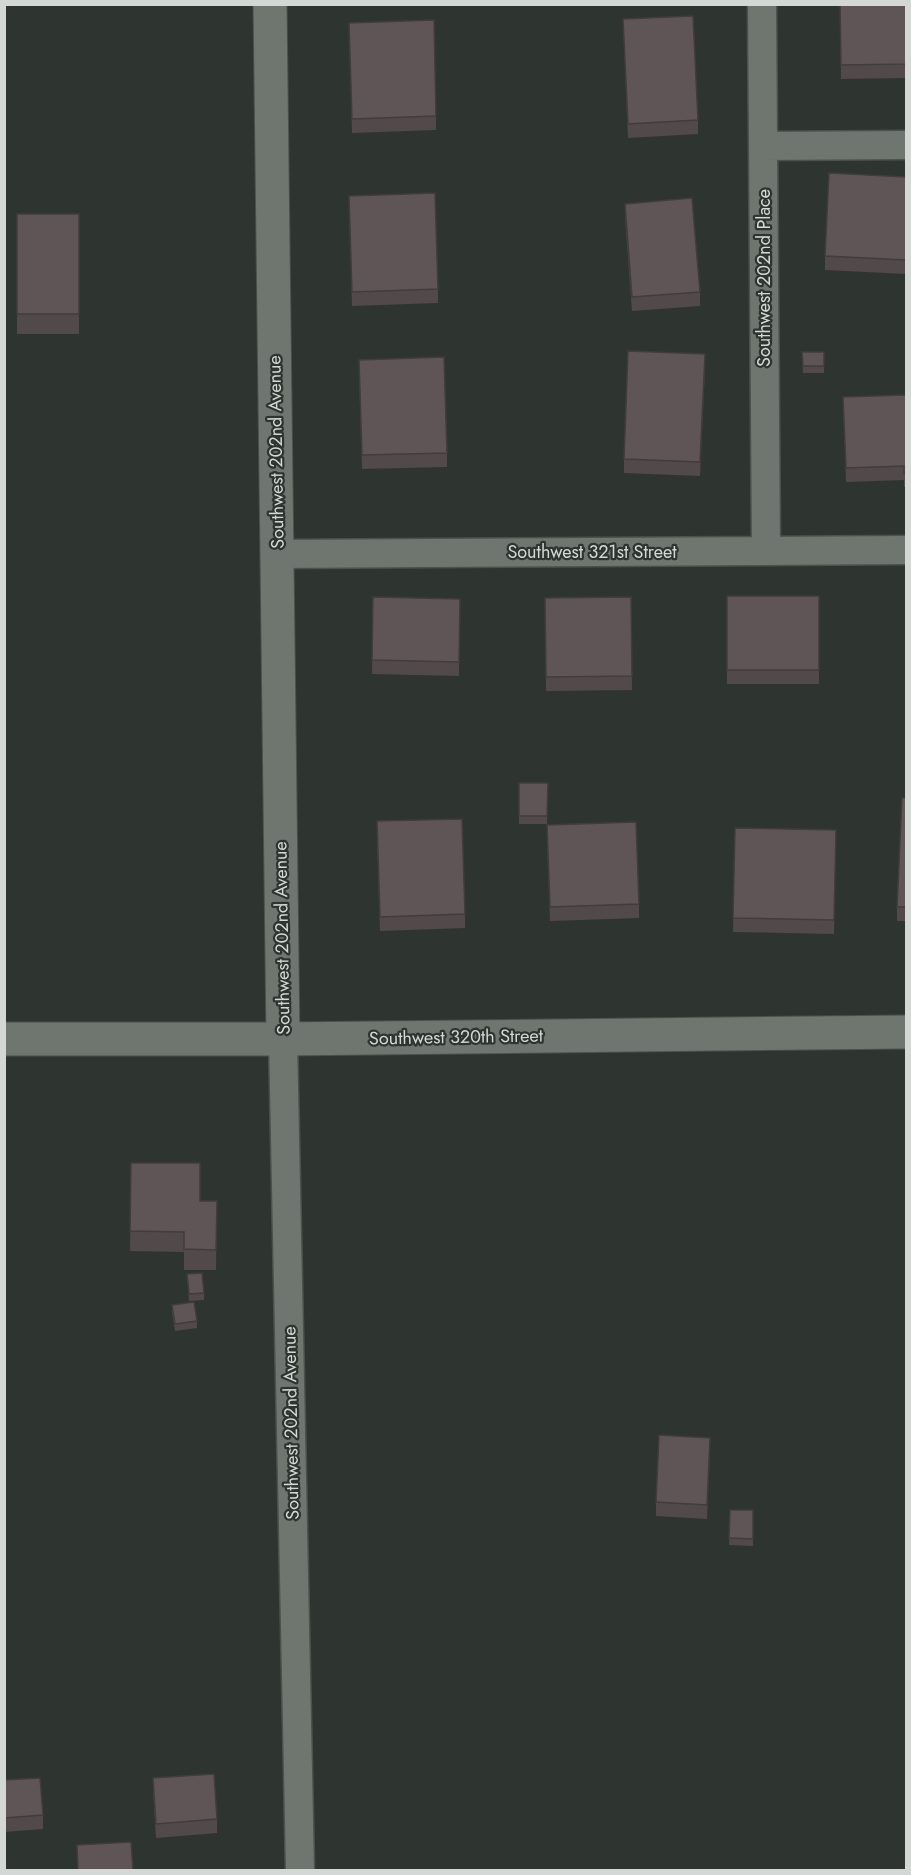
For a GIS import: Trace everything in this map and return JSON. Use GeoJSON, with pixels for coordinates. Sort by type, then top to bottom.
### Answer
{"type":"FeatureCollection","features":[{"type":"Feature","properties":{"kind":"street","name":"Southwest 202nd Avenue"},"geometry":{"type":"LineString","coordinates":[[270,4],[283,1039],[300,1870]]}},
{"type":"Feature","properties":{"kind":"street","name":"Southwest 202nd Place"},"geometry":{"type":"LineString","coordinates":[[762,4],[766,551]]}},
{"type":"Feature","properties":{"kind":"street"},"geometry":{"type":"LineString","coordinates":[[763,146],[906,145]]}},
{"type":"Feature","properties":{"kind":"street","name":"Southwest 321st Street"},"geometry":{"type":"LineString","coordinates":[[277,554],[906,550]]}},
{"type":"Feature","properties":{"kind":"street","name":"Southwest 320th Street"},"geometry":{"type":"LineString","coordinates":[[4,1039],[283,1039],[906,1032]]}},
{"type":"Feature","properties":{"kind":"building"},"geometry":{"type":"Polygon","coordinates":[[[840,4],[906,4],[906,64],[841,65],[840,4]]]}},
{"type":"Feature","properties":{"kind":"building"},"geometry":{"type":"Polygon","coordinates":[[[693,16],[698,120],[628,124],[623,19],[693,16]]]}},
{"type":"Feature","properties":{"kind":"building"},"geometry":{"type":"Polygon","coordinates":[[[434,20],[436,116],[352,119],[349,23],[434,20]]]}},
{"type":"Feature","properties":{"kind":"building"},"geometry":{"type":"Polygon","coordinates":[[[829,173],[906,177],[906,260],[825,256],[829,173]]]}},
{"type":"Feature","properties":{"kind":"building"},"geometry":{"type":"Polygon","coordinates":[[[435,193],[438,289],[352,292],[349,196],[435,193]]]}},
{"type":"Feature","properties":{"kind":"building"},"geometry":{"type":"Polygon","coordinates":[[[692,198],[700,292],[632,297],[625,204],[692,198]]]}},
{"type":"Feature","properties":{"kind":"building"},"geometry":{"type":"Polygon","coordinates":[[[17,214],[79,214],[79,314],[17,314],[17,214]]]}},
{"type":"Feature","properties":{"kind":"building"},"geometry":{"type":"Polygon","coordinates":[[[628,351],[705,354],[700,462],[624,459],[628,351]]]}},
{"type":"Feature","properties":{"kind":"building"},"geometry":{"type":"Polygon","coordinates":[[[802,352],[824,352],[824,366],[803,366],[802,352]]]}},
{"type":"Feature","properties":{"kind":"building"},"geometry":{"type":"Polygon","coordinates":[[[444,357],[447,453],[362,455],[359,360],[444,357]]]}},
{"type":"Feature","properties":{"kind":"building"},"geometry":{"type":"Polygon","coordinates":[[[906,395],[906,473],[904,473],[904,466],[846,468],[843,397],[906,395]]]}},
{"type":"Feature","properties":{"kind":"building"},"geometry":{"type":"Polygon","coordinates":[[[727,596],[819,596],[819,670],[727,670],[727,596]]]}},
{"type":"Feature","properties":{"kind":"building"},"geometry":{"type":"Polygon","coordinates":[[[373,597],[460,599],[459,662],[372,660],[373,597]]]}},
{"type":"Feature","properties":{"kind":"building"},"geometry":{"type":"Polygon","coordinates":[[[631,597],[632,676],[546,677],[545,598],[631,597]]]}},
{"type":"Feature","properties":{"kind":"building"},"geometry":{"type":"Polygon","coordinates":[[[519,783],[548,783],[547,816],[519,816],[519,783]]]}},
{"type":"Feature","properties":{"kind":"building"},"geometry":{"type":"Polygon","coordinates":[[[902,798],[906,798],[906,907],[897,907],[902,798]]]}},
{"type":"Feature","properties":{"kind":"building"},"geometry":{"type":"Polygon","coordinates":[[[462,819],[465,914],[380,917],[377,821],[462,819]]]}},
{"type":"Feature","properties":{"kind":"building"},"geometry":{"type":"Polygon","coordinates":[[[636,822],[639,904],[550,907],[547,825],[636,822]]]}},
{"type":"Feature","properties":{"kind":"building"},"geometry":{"type":"Polygon","coordinates":[[[735,828],[836,830],[834,920],[733,918],[735,828]]]}},
{"type":"Feature","properties":{"kind":"building"},"geometry":{"type":"Polygon","coordinates":[[[131,1163],[200,1163],[200,1201],[217,1201],[216,1250],[184,1249],[184,1232],[130,1231],[131,1163]]]}},
{"type":"Feature","properties":{"kind":"building"},"geometry":{"type":"Polygon","coordinates":[[[202,1273],[204,1293],[189,1294],[187,1274],[202,1273]]]}},
{"type":"Feature","properties":{"kind":"building"},"geometry":{"type":"Polygon","coordinates":[[[194,1302],[197,1321],[175,1324],[172,1305],[194,1302]]]}},
{"type":"Feature","properties":{"kind":"building"},"geometry":{"type":"Polygon","coordinates":[[[659,1435],[710,1438],[707,1505],[656,1502],[659,1435]]]}},
{"type":"Feature","properties":{"kind":"building"},"geometry":{"type":"Polygon","coordinates":[[[730,1510],[753,1510],[753,1539],[729,1538],[730,1510]]]}},
{"type":"Feature","properties":{"kind":"building"},"geometry":{"type":"Polygon","coordinates":[[[214,1774],[217,1819],[156,1824],[153,1778],[214,1774]]]}},
{"type":"Feature","properties":{"kind":"building"},"geometry":{"type":"Polygon","coordinates":[[[40,1778],[43,1815],[4,1818],[4,1780],[40,1778]]]}},
{"type":"Feature","properties":{"kind":"building"},"geometry":{"type":"Polygon","coordinates":[[[131,1842],[133,1870],[78,1870],[77,1845],[131,1842]]]}}]}
